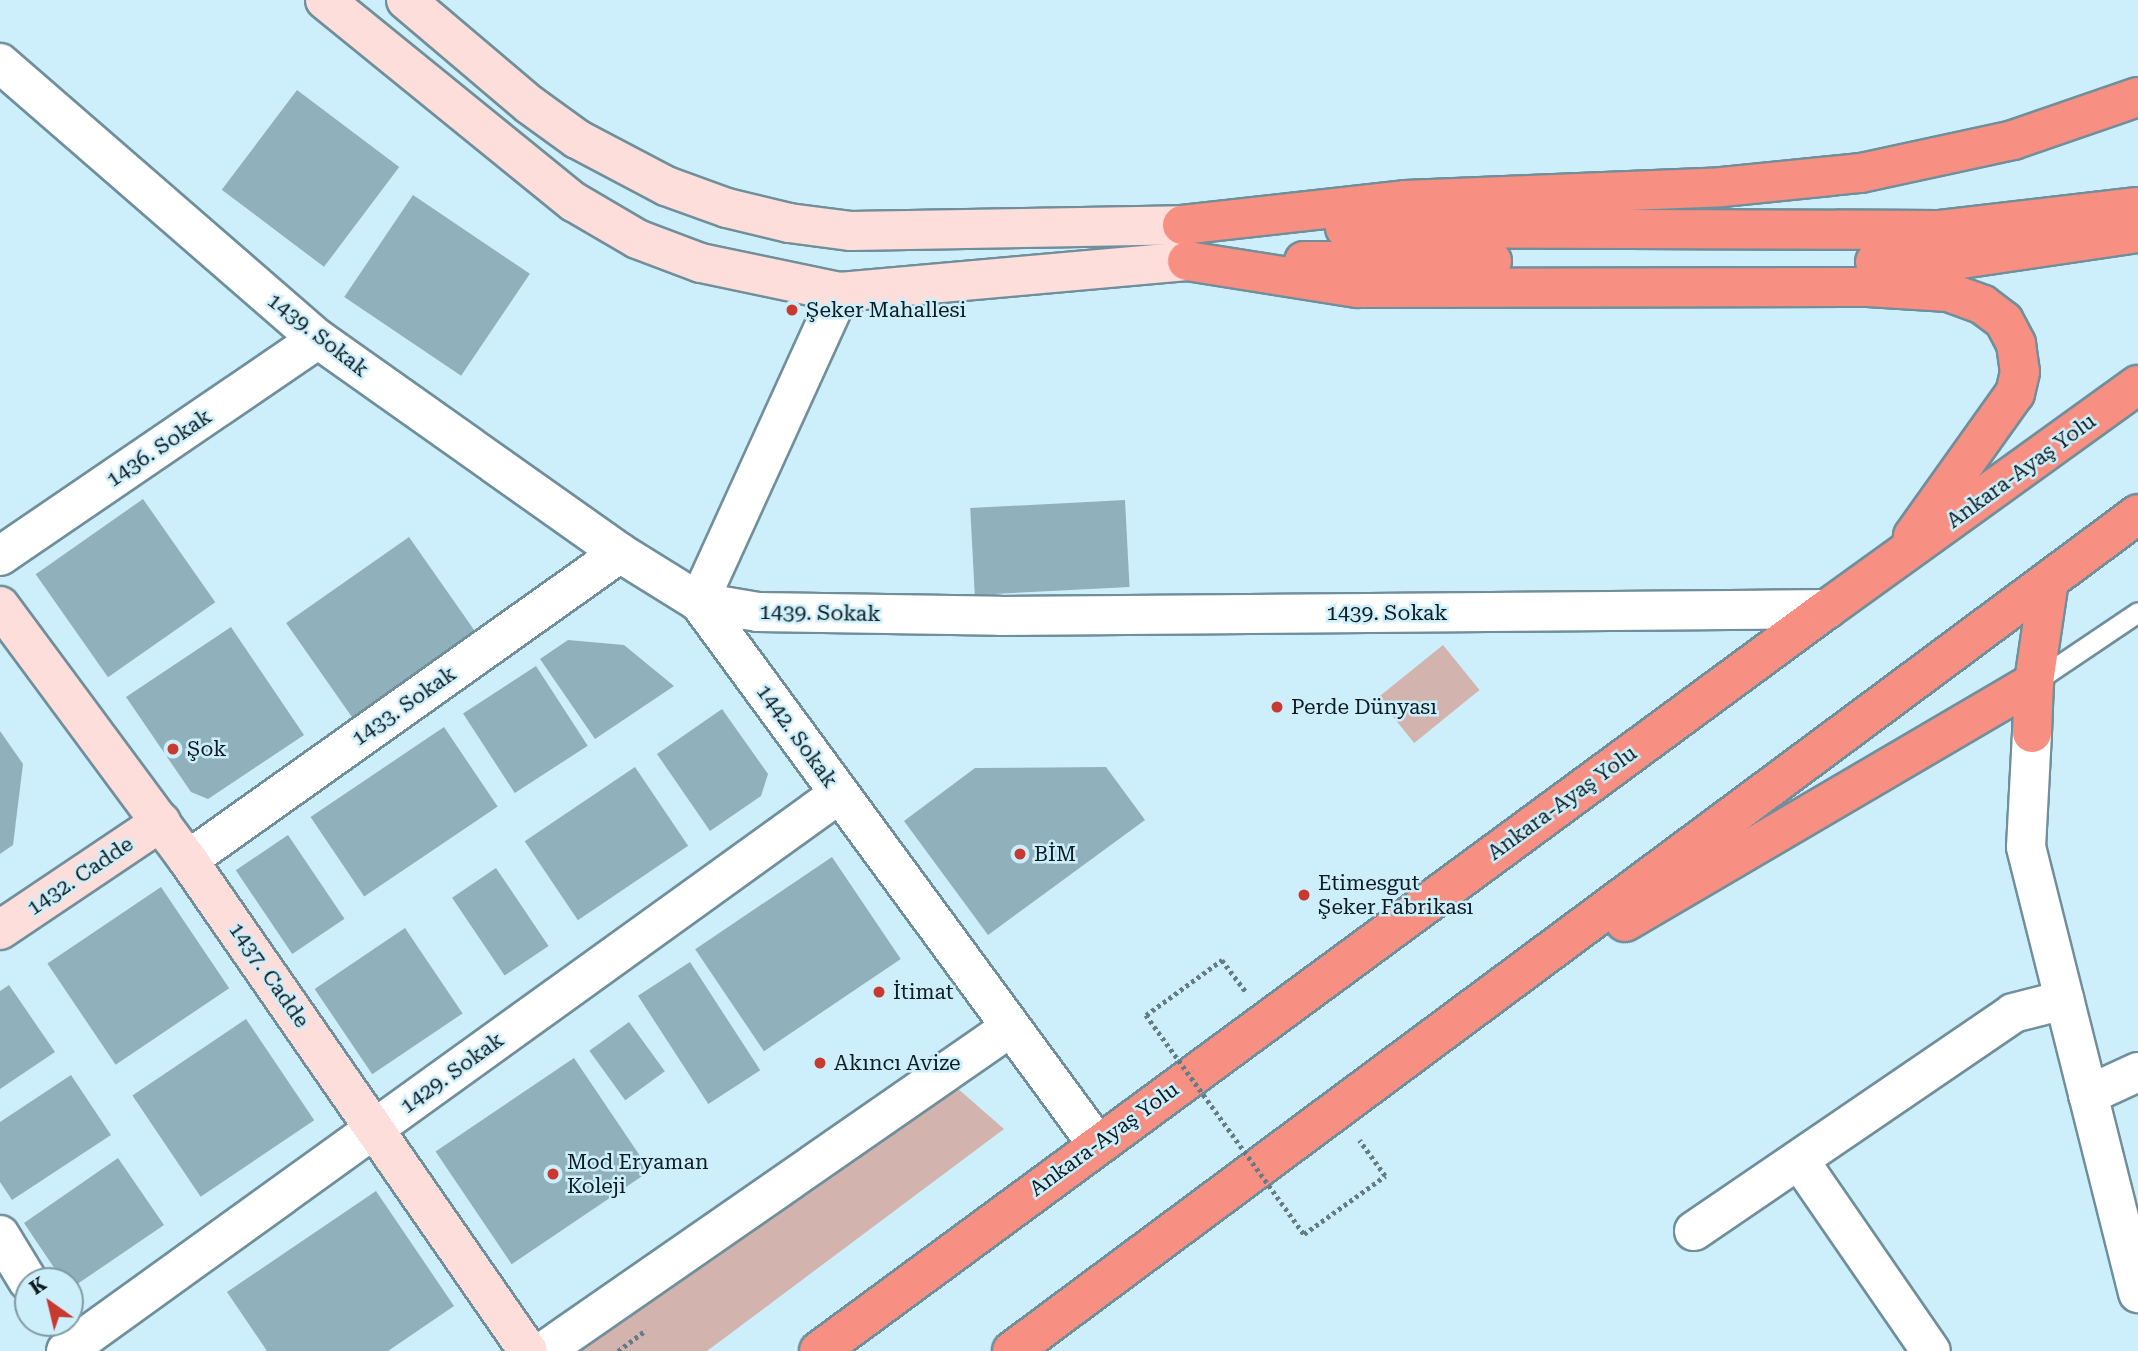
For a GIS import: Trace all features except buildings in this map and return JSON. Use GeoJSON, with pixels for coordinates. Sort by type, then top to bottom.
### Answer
{"type":"FeatureCollection","features":[{"type":"Feature","properties":{"kind":"highway"},"geometry":{"type":"LineString","coordinates":[[1184,243],[1405,200],[1723,187],[1861,173],[2013,140],[2138,97]]}},
{"type":"Feature","properties":{"kind":"highway"},"geometry":{"type":"LineString","coordinates":[[1184,243],[1938,230],[2138,207]]}},
{"type":"Feature","properties":{"kind":"highway"},"geometry":{"type":"LineString","coordinates":[[1184,243],[1941,262],[2138,233]]}},
{"type":"Feature","properties":{"kind":"highway"},"geometry":{"type":"LineString","coordinates":[[1184,243],[1357,288],[1868,287],[1948,292],[1983,305],[2004,321],[2016,344],[2020,372],[2015,393],[1894,563]]}},
{"type":"Feature","properties":{"kind":"highway","name":"Ankara-Ayaş Yolu"},"geometry":{"type":"LineString","coordinates":[[819,1351],[1827,609],[2138,385]]}},
{"type":"Feature","properties":{"kind":"highway"},"geometry":{"type":"LineString","coordinates":[[1013,1351],[2138,514]]}},
{"type":"Feature","properties":{"kind":"highway"},"geometry":{"type":"LineString","coordinates":[[2032,733],[2034,682],[2049,580]]}},
{"type":"Feature","properties":{"kind":"highway"},"geometry":{"type":"LineString","coordinates":[[1455,1023],[2034,682]]}},
{"type":"Feature","properties":{"kind":"main road"},"geometry":{"type":"LineString","coordinates":[[325,0],[574,202],[637,239],[701,263],[840,292],[1184,243]]}},
{"type":"Feature","properties":{"kind":"main road"},"geometry":{"type":"LineString","coordinates":[[406,0],[530,105],[577,139],[666,186],[727,208],[789,223],[851,231],[1184,243]]}},
{"type":"Feature","properties":{"kind":"main road","name":"1437. Cadde"},"geometry":{"type":"LineString","coordinates":[[0,606],[188,860],[528,1351]]}},
{"type":"Feature","properties":{"kind":"main road","name":"1432. Cadde"},"geometry":{"type":"LineString","coordinates":[[0,930],[161,822]]}},
{"type":"Feature","properties":{"kind":"street","name":"1439. Sokak"},"geometry":{"type":"LineString","coordinates":[[0,62],[318,339],[620,553],[699,602],[758,612],[1000,616],[1827,609]]}},
{"type":"Feature","properties":{"kind":"street"},"geometry":{"type":"LineString","coordinates":[[699,602],[840,292]]}},
{"type":"Feature","properties":{"kind":"street","name":"1436. Sokak"},"geometry":{"type":"LineString","coordinates":[[0,556],[318,339]]}},
{"type":"Feature","properties":{"kind":"street","name":"1433. Sokak"},"geometry":{"type":"LineString","coordinates":[[188,860],[620,553]]}},
{"type":"Feature","properties":{"kind":"street","name":"1442. Sokak"},"geometry":{"type":"LineString","coordinates":[[699,602],[1097,1144]]}},
{"type":"Feature","properties":{"kind":"street"},"geometry":{"type":"LineString","coordinates":[[2032,733],[2026,847],[2138,1293]]}},
{"type":"Feature","properties":{"kind":"street","name":"1429. Sokak"},"geometry":{"type":"LineString","coordinates":[[63,1341],[376,1128],[839,794]]}},
{"type":"Feature","properties":{"kind":"street"},"geometry":{"type":"LineString","coordinates":[[1694,1231],[2013,1013],[2064,1000]]}},
{"type":"Feature","properties":{"kind":"street"},"geometry":{"type":"LineString","coordinates":[[544,1351],[1011,1027]]}},
{"type":"Feature","properties":{"kind":"street"},"geometry":{"type":"LineString","coordinates":[[2088,1095],[2138,1072]]}},
{"type":"Feature","properties":{"kind":"street"},"geometry":{"type":"LineString","coordinates":[[1799,1160],[1931,1351]]}},
{"type":"Feature","properties":{"kind":"street"},"geometry":{"type":"LineString","coordinates":[[0,1235],[20,1267]]}},
{"type":"Feature","properties":{"kind":"lane"},"geometry":{"type":"LineString","coordinates":[[2034,682],[2138,612]]}},
{"type":"Feature","properties":{"kind":"path"},"geometry":{"type":"LineString","coordinates":[[1222,960],[1146,1015],[1304,1234],[1385,1176]]}},
{"type":"Feature","properties":{"kind":"shaded area"},"geometry":{"type":"Polygon","coordinates":[[[1443,645],[1480,690],[1414,743],[1378,698],[1443,645]]]}},
{"type":"Feature","properties":{"kind":"shaded area"},"geometry":{"type":"Polygon","coordinates":[[[956,1087],[1004,1129],[707,1351],[580,1351],[956,1087]]]}},
{"type":"Feature","properties":{"kind":"place","name":"Şeker Mahallesi"},"geometry":{"type":"Point","coordinates":[792,310]}},
{"type":"Feature","properties":{"kind":"place","name":"Perde Dünyası"},"geometry":{"type":"Point","coordinates":[1277,707]}},
{"type":"Feature","properties":{"kind":"place","name":"Şok"},"geometry":{"type":"Point","coordinates":[173,749]}},
{"type":"Feature","properties":{"kind":"place","name":"BİM"},"geometry":{"type":"Point","coordinates":[1020,854]}},
{"type":"Feature","properties":{"kind":"place","name":"Etimesgut Şeker Fabrikası"},"geometry":{"type":"Point","coordinates":[1304,895]}},
{"type":"Feature","properties":{"kind":"place","name":"İtimat"},"geometry":{"type":"Point","coordinates":[879,992]}},
{"type":"Feature","properties":{"kind":"place","name":"Akıncı Avize"},"geometry":{"type":"Point","coordinates":[820,1063]}},
{"type":"Feature","properties":{"kind":"place","name":"Mod Eryaman Koleji"},"geometry":{"type":"Point","coordinates":[553,1174]}}]}
